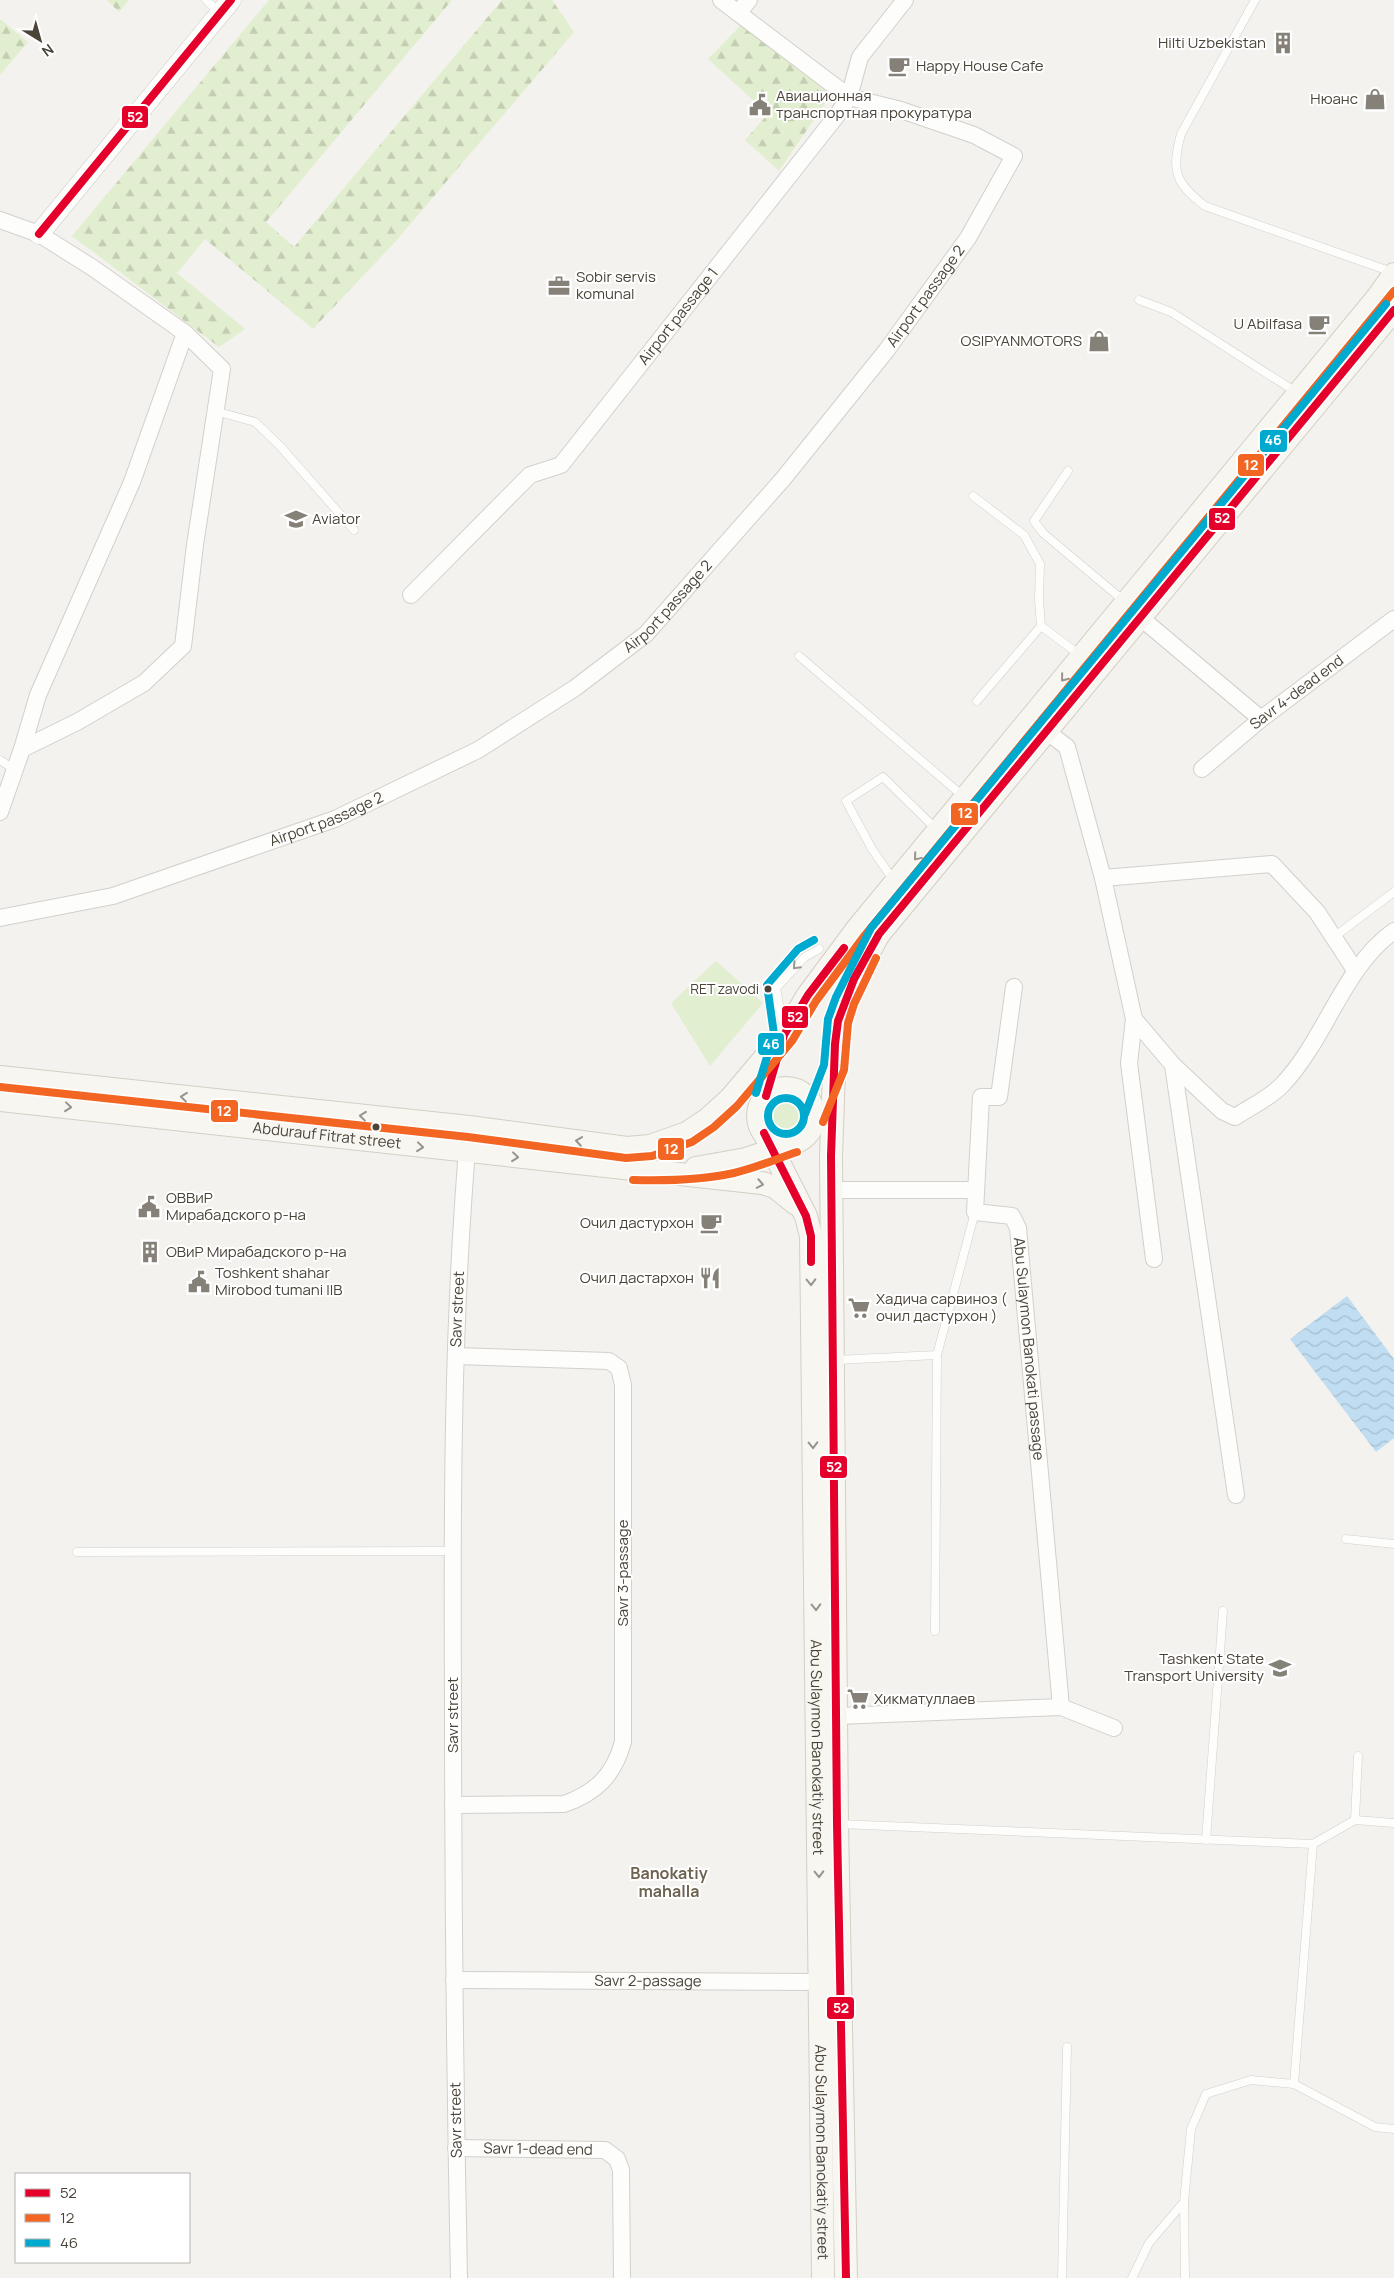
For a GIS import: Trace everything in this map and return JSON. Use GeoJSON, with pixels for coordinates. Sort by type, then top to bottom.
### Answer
{"type":"FeatureCollection","features":[{"type":"Feature","properties":{"kind":"main road","name":"Abu Sulaymon Banokatiy street"},"geometry":{"type":"LineString","coordinates":[[626,1158],[650,1146],[675,1138],[698,1126],[717,1111],[742,1086],[784,1035],[808,995],[857,929],[966,798],[1039,725],[1082,656],[1134,610],[1298,394],[1394,273]]}},
{"type":"Feature","properties":{"kind":"main road","name":"Abu Sulaymon Banokatiy street"},"geometry":{"type":"LineString","coordinates":[[823,2278],[837,1824],[831,1156],[834,1067],[838,1022],[845,1000],[879,934],[1039,725],[1134,610],[1394,310]]}},
{"type":"Feature","properties":{"kind":"main road"},"geometry":{"type":"LineString","coordinates":[[784,1035],[766,1096],[761,1103],[758,1118],[768,1142],[806,1216]]}},
{"type":"Feature","properties":{"kind":"main road"},"geometry":{"type":"LineString","coordinates":[[814,1118],[834,1067]]}},
{"type":"Feature","properties":{"kind":"main road","name":"Abdurauf Fitrat street"},"geometry":{"type":"LineString","coordinates":[[0,1077],[468,1127],[685,1169],[716,1166],[746,1159],[768,1142],[794,1143],[808,1134],[814,1118]]}},
{"type":"Feature","properties":{"kind":"main road"},"geometry":{"type":"LineString","coordinates":[[717,1111],[746,1100],[766,1096],[781,1089],[798,1091],[810,1102],[814,1118],[831,1156]]}},
{"type":"Feature","properties":{"kind":"main road","name":"Abdurauf Fitrat street"},"geometry":{"type":"LineString","coordinates":[[0,1100],[466,1152],[626,1158],[775,1187],[786,1195],[806,1216]]}},
{"type":"Feature","properties":{"kind":"main road","name":"Abu Sulaymon Banokatiy street"},"geometry":{"type":"LineString","coordinates":[[806,1216],[811,1236],[831,1982],[846,2278]]}},
{"type":"Feature","properties":{"kind":"street"},"geometry":{"type":"LineString","coordinates":[[721,0],[849,96]]}},
{"type":"Feature","properties":{"kind":"street"},"geometry":{"type":"LineString","coordinates":[[738,13],[749,0]]}},
{"type":"Feature","properties":{"kind":"street","name":"Аirport passage 1"},"geometry":{"type":"LineString","coordinates":[[411,596],[530,475],[561,465],[838,114],[849,96],[860,57],[905,0]]}},
{"type":"Feature","properties":{"kind":"street"},"geometry":{"type":"LineString","coordinates":[[39,234],[219,4]]}},
{"type":"Feature","properties":{"kind":"street","name":"Аirport passage 2"},"geometry":{"type":"LineString","coordinates":[[0,918],[113,896],[335,819],[478,750],[575,688],[646,634],[783,479],[886,351],[968,238],[1014,156],[974,135],[901,110],[849,96]]}},
{"type":"Feature","properties":{"kind":"street"},"geometry":{"type":"LineString","coordinates":[[0,220],[39,234],[93,268],[186,333],[222,369],[195,544],[183,646],[144,684],[77,722],[22,749]]}},
{"type":"Feature","properties":{"kind":"street"},"geometry":{"type":"LineString","coordinates":[[0,812],[38,695],[132,482],[186,333]]}},
{"type":"Feature","properties":{"kind":"street"},"geometry":{"type":"LineString","coordinates":[[1134,610],[1261,719]]}},
{"type":"Feature","properties":{"kind":"street","name":"Savr 4-dead end"},"geometry":{"type":"LineString","coordinates":[[1202,769],[1261,719],[1394,619]]}},
{"type":"Feature","properties":{"kind":"street"},"geometry":{"type":"LineString","coordinates":[[1039,725],[1066,747],[1103,878],[1134,1019],[1129,1063],[1154,1258]]}},
{"type":"Feature","properties":{"kind":"street"},"geometry":{"type":"LineString","coordinates":[[1103,878],[1272,864],[1317,912],[1355,970]]}},
{"type":"Feature","properties":{"kind":"street"},"geometry":{"type":"LineString","coordinates":[[1134,1019],[1173,1065],[1222,1111],[1235,1117],[1282,1085],[1324,1027],[1355,970],[1385,937],[1394,931]]}},
{"type":"Feature","properties":{"kind":"street"},"geometry":{"type":"LineString","coordinates":[[975,1212],[981,1097],[999,1097],[1014,987]]}},
{"type":"Feature","properties":{"kind":"street"},"geometry":{"type":"LineString","coordinates":[[1173,1065],[1236,1495]]}},
{"type":"Feature","properties":{"kind":"street","name":"Savr street"},"geometry":{"type":"LineString","coordinates":[[459,2278],[454,1980],[452,1551],[456,1356],[468,1127]]}},
{"type":"Feature","properties":{"kind":"street"},"geometry":{"type":"LineString","coordinates":[[832,1190],[976,1190]]}},
{"type":"Feature","properties":{"kind":"street","name":"Abu Sulaymon Banokati passage"},"geometry":{"type":"LineString","coordinates":[[975,1212],[1012,1216],[1018,1228],[1061,1707]]}},
{"type":"Feature","properties":{"kind":"street","name":"Savr 3-passage"},"geometry":{"type":"LineString","coordinates":[[453,1805],[564,1804],[575,1800],[586,1795],[604,1781],[613,1769],[623,1742],[623,1385],[619,1368],[609,1361],[456,1356]]}},
{"type":"Feature","properties":{"kind":"street"},"geometry":{"type":"LineString","coordinates":[[837,1716],[1061,1707],[1114,1728]]}},
{"type":"Feature","properties":{"kind":"street","name":"Savr 2-passage"},"geometry":{"type":"LineString","coordinates":[[454,1980],[831,1982]]}},
{"type":"Feature","properties":{"kind":"street","name":"Savr 1-dead end"},"geometry":{"type":"LineString","coordinates":[[456,2148],[605,2150],[613,2155],[621,2170],[622,2278]]}},
{"type":"Feature","properties":{"kind":"lane"},"geometry":{"type":"LineString","coordinates":[[1255,0],[1181,134],[1175,157],[1178,175],[1190,195],[1205,206],[1394,273]]}},
{"type":"Feature","properties":{"kind":"lane"},"geometry":{"type":"LineString","coordinates":[[1139,300],[1171,312],[1298,394]]}},
{"type":"Feature","properties":{"kind":"lane"},"geometry":{"type":"LineString","coordinates":[[215,411],[255,422],[280,446],[354,530]]}},
{"type":"Feature","properties":{"kind":"lane"},"geometry":{"type":"LineString","coordinates":[[1068,471],[1034,521],[1043,533],[1134,610]]}},
{"type":"Feature","properties":{"kind":"lane"},"geometry":{"type":"LineString","coordinates":[[973,496],[1024,535],[1040,564],[1038,600],[1041,626],[977,701]]}},
{"type":"Feature","properties":{"kind":"lane"},"geometry":{"type":"LineString","coordinates":[[1041,626],[1082,656]]}},
{"type":"Feature","properties":{"kind":"lane"},"geometry":{"type":"LineString","coordinates":[[799,656],[966,798]]}},
{"type":"Feature","properties":{"kind":"lane"},"geometry":{"type":"LineString","coordinates":[[0,760],[15,770]]}},
{"type":"Feature","properties":{"kind":"lane"},"geometry":{"type":"LineString","coordinates":[[895,883],[872,849],[846,801],[884,777],[938,831]]}},
{"type":"Feature","properties":{"kind":"lane"},"geometry":{"type":"LineString","coordinates":[[1334,937],[1394,892]]}},
{"type":"Feature","properties":{"kind":"lane"},"geometry":{"type":"LineString","coordinates":[[784,1035],[776,988],[805,957],[819,949]]}},
{"type":"Feature","properties":{"kind":"lane"},"geometry":{"type":"LineString","coordinates":[[935,1631],[936,1355],[975,1212]]}},
{"type":"Feature","properties":{"kind":"lane"},"geometry":{"type":"LineString","coordinates":[[834,1360],[936,1355]]}},
{"type":"Feature","properties":{"kind":"lane"},"geometry":{"type":"LineString","coordinates":[[1346,1539],[1394,1544]]}},
{"type":"Feature","properties":{"kind":"lane"},"geometry":{"type":"LineString","coordinates":[[77,1552],[452,1551]]}},
{"type":"Feature","properties":{"kind":"lane"},"geometry":{"type":"LineString","coordinates":[[1206,1840],[1223,1611]]}},
{"type":"Feature","properties":{"kind":"lane"},"geometry":{"type":"LineString","coordinates":[[1355,1820],[1358,1756]]}},
{"type":"Feature","properties":{"kind":"lane"},"geometry":{"type":"LineString","coordinates":[[837,1824],[1313,1844],[1355,1820],[1394,1823]]}},
{"type":"Feature","properties":{"kind":"lane"},"geometry":{"type":"LineString","coordinates":[[1294,2084],[1313,1844]]}},
{"type":"Feature","properties":{"kind":"lane"},"geometry":{"type":"LineString","coordinates":[[1062,2278],[1067,2047]]}},
{"type":"Feature","properties":{"kind":"lane"},"geometry":{"type":"LineString","coordinates":[[1185,2278],[1184,2202],[1191,2129],[1206,2094],[1250,2080],[1294,2084],[1375,2127],[1394,2129]]}},
{"type":"Feature","properties":{"kind":"lane"},"geometry":{"type":"LineString","coordinates":[[1132,2278],[1149,2243],[1184,2202]]}},
{"type":"Feature","properties":{"kind":"green space"},"geometry":{"type":"Polygon","coordinates":[[[107,0],[129,0],[119,12],[107,0]]]}},
{"type":"Feature","properties":{"kind":"green space"},"geometry":{"type":"Polygon","coordinates":[[[269,0],[452,0],[266,222],[294,247],[502,0],[552,0],[574,32],[395,242],[313,329],[205,239],[177,273],[245,329],[219,347],[72,236],[269,0]]]}},
{"type":"Feature","properties":{"kind":"green space"},"geometry":{"type":"Polygon","coordinates":[[[0,19],[28,42],[0,75],[0,19]]]}},
{"type":"Feature","properties":{"kind":"green space"},"geometry":{"type":"Polygon","coordinates":[[[741,25],[832,93],[779,171],[745,140],[768,114],[708,59],[741,25]]]}},
{"type":"Feature","properties":{"kind":"green space"},"geometry":{"type":"Polygon","coordinates":[[[716,961],[763,1003],[710,1066],[671,1003],[716,961]]]}},
{"type":"Feature","properties":{"kind":"green space"},"geometry":{"type":"Polygon","coordinates":[[[786,1099],[792,1100],[797,1104],[801,1109],[801,1121],[797,1126],[792,1130],[786,1131],[780,1130],[775,1126],[771,1121],[770,1115],[771,1109],[775,1104],[780,1100],[786,1099]]]}},
{"type":"Feature","properties":{"kind":"water"},"geometry":{"type":"Polygon","coordinates":[[[1347,1296],[1394,1359],[1394,1438],[1376,1452],[1290,1339],[1347,1296]]]}},
{"type":"Feature","properties":{"kind":"transit line","name":"52"},"geometry":{"type":"LineString","coordinates":[[39,234],[231,0]]}},
{"type":"Feature","properties":{"kind":"transit line","name":"12"},"geometry":{"type":"LineString","coordinates":[[0,1087],[468,1137],[626,1158],[652,1156],[692,1142],[714,1127],[737,1106],[792,1041],[816,1001],[865,935],[1394,291]]}},
{"type":"Feature","properties":{"kind":"transit line","name":"46"},"geometry":{"type":"LineString","coordinates":[[805,1114],[824,1065],[828,1019],[836,997],[871,928],[1386,304]]}},
{"type":"Feature","properties":{"kind":"transit line","name":"52"},"geometry":{"type":"LineString","coordinates":[[846,2278],[837,1824],[831,1156],[835,1044],[838,1021],[854,979],[879,934],[1394,310]]}},
{"type":"Feature","properties":{"kind":"transit line","name":"46"},"geometry":{"type":"LineString","coordinates":[[756,1093],[774,1034],[767,985],[798,949],[814,940]]}},
{"type":"Feature","properties":{"kind":"transit line","name":"52"},"geometry":{"type":"LineString","coordinates":[[766,1096],[784,1035],[808,995],[844,948]]}},
{"type":"Feature","properties":{"kind":"transit line","name":"12"},"geometry":{"type":"LineString","coordinates":[[823,1122],[844,1070],[848,1023],[854,1004],[876,958]]}},
{"type":"Feature","properties":{"kind":"transit line","name":"46"},"geometry":{"type":"LineString","coordinates":[[786,1098],[798,1104],[804,1116],[798,1128],[786,1134],[774,1128],[768,1116],[774,1104],[786,1098]]}},
{"type":"Feature","properties":{"kind":"transit line","name":"52"},"geometry":{"type":"LineString","coordinates":[[764,1133],[806,1216],[811,1236],[811,1262]]}},
{"type":"Feature","properties":{"kind":"transit line","name":"12"},"geometry":{"type":"LineString","coordinates":[[633,1180],[684,1180],[734,1173],[797,1152]]}},
{"type":"Feature","properties":{"kind":"place","name":"Hilti Uzbekistan"},"geometry":{"type":"Point","coordinates":[1283,43]}},
{"type":"Feature","properties":{"kind":"place","name":"Happy House Cafe"},"geometry":{"type":"Point","coordinates":[899,66]}},
{"type":"Feature","properties":{"kind":"place","name":"Нюанс"},"geometry":{"type":"Point","coordinates":[1375,99]}},
{"type":"Feature","properties":{"kind":"place","name":"Авиационная транспортная прокуратура"},"geometry":{"type":"Point","coordinates":[760,105]}},
{"type":"Feature","properties":{"kind":"place","name":"Sobir servis komunal"},"geometry":{"type":"Point","coordinates":[559,286]}},
{"type":"Feature","properties":{"kind":"place","name":"U Abilfasa"},"geometry":{"type":"Point","coordinates":[1319,324]}},
{"type":"Feature","properties":{"kind":"place","name":"OSIPYANMOTORS"},"geometry":{"type":"Point","coordinates":[1099,341]}},
{"type":"Feature","properties":{"kind":"place","name":"Aviator"},"geometry":{"type":"Point","coordinates":[296,519]}},
{"type":"Feature","properties":{"kind":"place","name":"RET zavodi"},"geometry":{"type":"Point","coordinates":[768,989]}},
{"type":"Feature","properties":{"kind":"place","name":"ОВВиР Мирабадского р-на"},"geometry":{"type":"Point","coordinates":[149,1207]}},
{"type":"Feature","properties":{"kind":"place","name":"Очил дастурхон"},"geometry":{"type":"Point","coordinates":[711,1223]}},
{"type":"Feature","properties":{"kind":"place","name":"ОВиР Мирабадского р-на"},"geometry":{"type":"Point","coordinates":[150,1252]}},
{"type":"Feature","properties":{"kind":"place","name":"Очил дастархон"},"geometry":{"type":"Point","coordinates":[710,1278]}},
{"type":"Feature","properties":{"kind":"place","name":"Toshkent shahar Mirobod tumani IIB"},"geometry":{"type":"Point","coordinates":[199,1282]}},
{"type":"Feature","properties":{"kind":"place","name":"Хадича сарвиноз ( очил дастурхон )"},"geometry":{"type":"Point","coordinates":[859,1308]}},
{"type":"Feature","properties":{"kind":"place","name":"Tashkent State Transport University"},"geometry":{"type":"Point","coordinates":[1280,1668]}},
{"type":"Feature","properties":{"kind":"place","name":"Хикматуллаев"},"geometry":{"type":"Point","coordinates":[858,1699]}},
{"type":"Feature","properties":{"kind":"district","name":"Banokatiy mahalla"},"geometry":{"type":"Point","coordinates":[669,1882]}}]}
